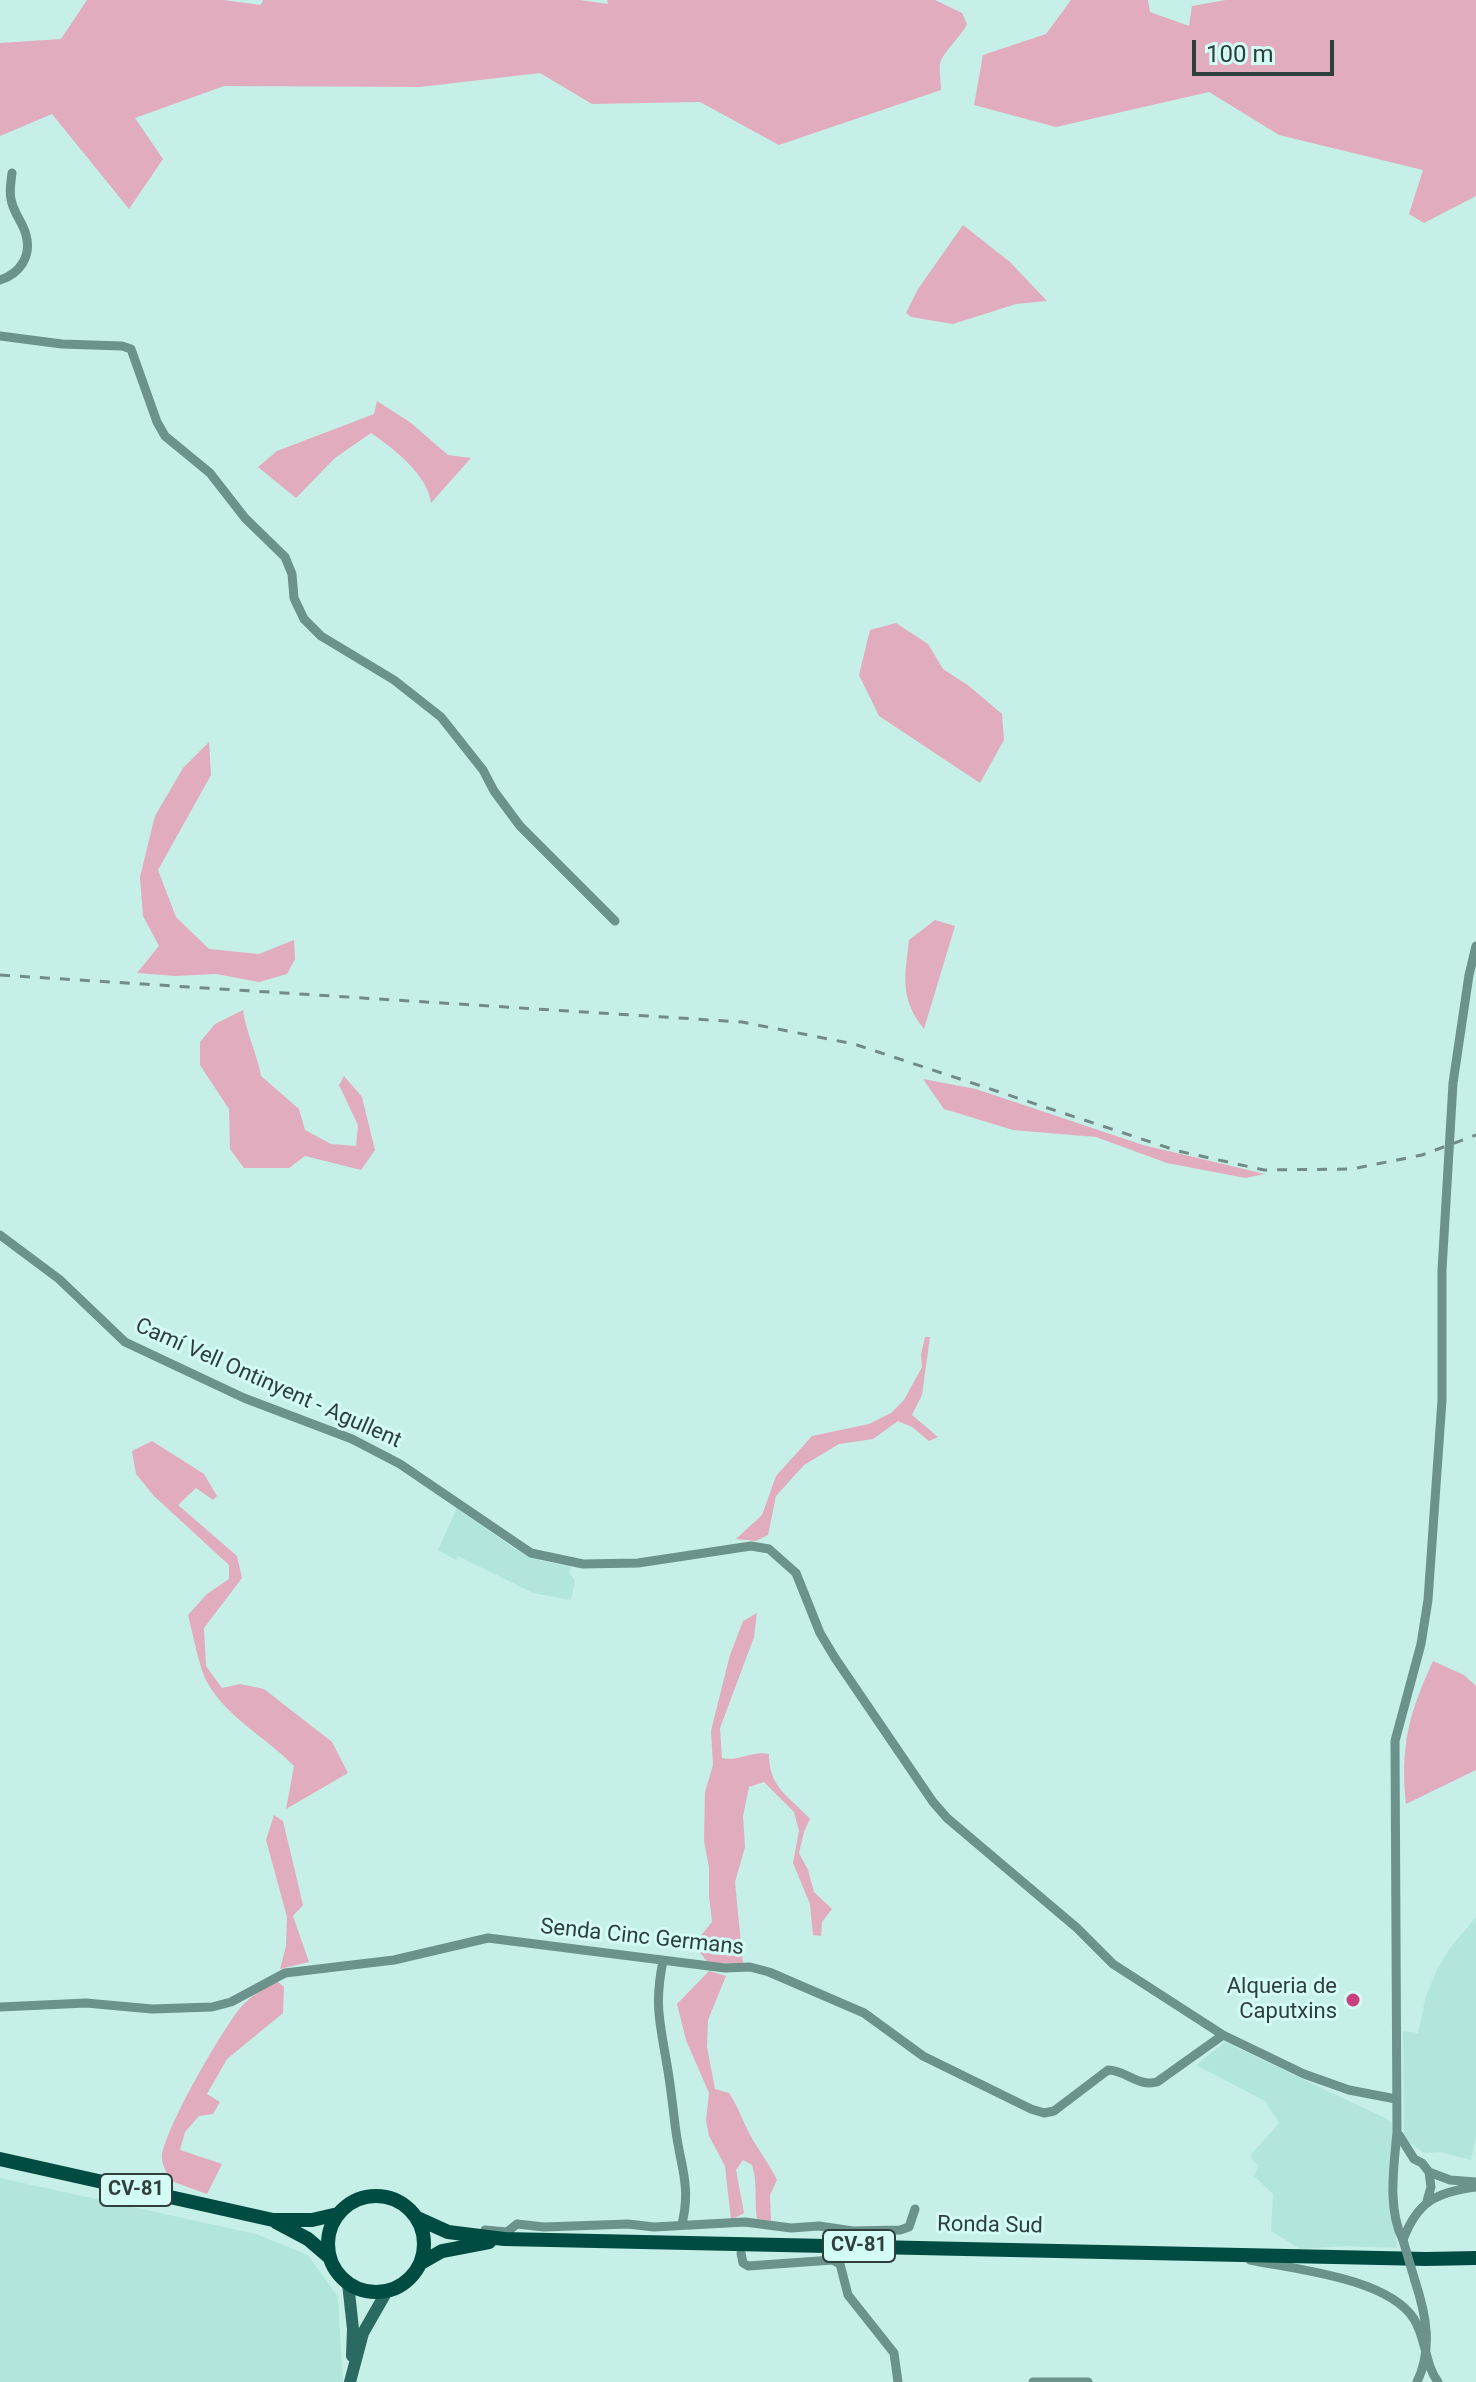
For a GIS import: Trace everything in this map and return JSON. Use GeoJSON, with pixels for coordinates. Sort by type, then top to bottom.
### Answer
{"type":"FeatureCollection","features":[{"type":"Feature","properties":{"kind":"main road","name":"CV-81"},"geometry":{"type":"LineString","coordinates":[[0,2159],[273,2220],[312,2220],[338,2214],[349,2203],[378,2195],[393,2198],[407,2206],[417,2218],[448,2232],[504,2239]]}},
{"type":"Feature","properties":{"kind":"main road"},"geometry":{"type":"LineString","coordinates":[[329,2257],[327,2242],[330,2227],[338,2214]]}},
{"type":"Feature","properties":{"kind":"main road"},"geometry":{"type":"LineString","coordinates":[[417,2218],[425,2247],[421,2263]]}},
{"type":"Feature","properties":{"kind":"main road","name":"CV-81"},"geometry":{"type":"LineString","coordinates":[[273,2220],[308,2239],[329,2257],[336,2272],[348,2283]]}},
{"type":"Feature","properties":{"kind":"main road","name":"CV-81"},"geometry":{"type":"LineString","coordinates":[[387,2291],[401,2285],[413,2276],[421,2263],[442,2251],[504,2239]]}},
{"type":"Feature","properties":{"kind":"main road","name":"Ronda Sud"},"geometry":{"type":"LineString","coordinates":[[504,2239],[1476,2258]]}},
{"type":"Feature","properties":{"kind":"main road"},"geometry":{"type":"LineString","coordinates":[[348,2283],[360,2290],[387,2291]]}},
{"type":"Feature","properties":{"kind":"street"},"geometry":{"type":"LineString","coordinates":[[0,280],[14,275],[22,266],[26,251],[27,236],[10,197],[12,173]]}},
{"type":"Feature","properties":{"kind":"street"},"geometry":{"type":"LineString","coordinates":[[0,336],[131,349],[165,436],[210,473],[245,518],[285,557],[292,574],[294,598],[304,619],[321,636],[394,680],[441,717],[483,770],[520,826],[615,921]]}},
{"type":"Feature","properties":{"kind":"street"},"geometry":{"type":"LineString","coordinates":[[1417,2381],[1427,2351],[1424,2313],[1398,2226],[1395,2197],[1395,1741],[1421,1644],[1428,1600],[1441,1410],[1443,1349],[1440,1323],[1453,1083],[1476,946]]}},
{"type":"Feature","properties":{"kind":"street","name":"Camí Vell Ontinyent - Agullent"},"geometry":{"type":"LineString","coordinates":[[0,1235],[79,1296],[125,1342],[244,1398],[352,1439],[400,1464],[531,1553],[583,1564],[638,1563],[751,1546],[769,1549],[796,1573],[820,1633],[835,1658],[947,1818],[1077,1928],[1113,1964],[1223,2035],[1304,2074],[1349,2090],[1396,2099]]}},
{"type":"Feature","properties":{"kind":"street","name":"Senda Cinc Germans"},"geometry":{"type":"LineString","coordinates":[[0,2007],[86,2003],[152,2009],[212,2007],[231,2002],[285,1973],[402,1958],[488,1938],[725,1968],[750,1967],[769,1972],[864,2013],[929,2059],[1038,2112],[1054,2111],[1108,2070],[1143,2083],[1157,2082],[1223,2035]]}},
{"type":"Feature","properties":{"kind":"street"},"geometry":{"type":"LineString","coordinates":[[663,1961],[658,1991],[659,2029],[676,2135],[685,2170],[682,2224]]}},
{"type":"Feature","properties":{"kind":"street"},"geometry":{"type":"LineString","coordinates":[[1397,2132],[1414,2159],[1429,2172],[1431,2187],[1403,2240]]}},
{"type":"Feature","properties":{"kind":"street"},"geometry":{"type":"LineString","coordinates":[[1395,2168],[1402,2161],[1414,2159]]}},
{"type":"Feature","properties":{"kind":"street"},"geometry":{"type":"LineString","coordinates":[[1429,2172],[1450,2180],[1476,2184]]}},
{"type":"Feature","properties":{"kind":"street"},"geometry":{"type":"LineString","coordinates":[[1395,2197],[1406,2207],[1476,2184]]}},
{"type":"Feature","properties":{"kind":"street"},"geometry":{"type":"LineString","coordinates":[[448,2232],[475,2229],[507,2232],[517,2224],[544,2227],[628,2224],[654,2227],[745,2222],[791,2228],[819,2226],[853,2231],[900,2230],[909,2227],[915,2209]]}},
{"type":"Feature","properties":{"kind":"street"},"geometry":{"type":"LineString","coordinates":[[743,2238],[745,2222]]}},
{"type":"Feature","properties":{"kind":"street"},"geometry":{"type":"LineString","coordinates":[[741,2253],[743,2263],[748,2266],[833,2260],[840,2264],[848,2295],[894,2353],[898,2382]]}},
{"type":"Feature","properties":{"kind":"street"},"geometry":{"type":"LineString","coordinates":[[1215,2253],[1334,2278],[1388,2296],[1413,2317],[1438,2380]]}},
{"type":"Feature","properties":{"kind":"street"},"geometry":{"type":"LineString","coordinates":[[348,2283],[353,2329],[351,2379]]}},
{"type":"Feature","properties":{"kind":"street"},"geometry":{"type":"LineString","coordinates":[[351,2379],[363,2333],[387,2291]]}},
{"type":"Feature","properties":{"kind":"street"},"geometry":{"type":"LineString","coordinates":[[1417,2381],[1427,2376],[1438,2380]]}},
{"type":"Feature","properties":{"kind":"street"},"geometry":{"type":"LineString","coordinates":[[1033,2382],[1088,2382]]}},
{"type":"Feature","properties":{"kind":"shaded area"},"geometry":{"type":"Polygon","coordinates":[[[87,0],[223,0],[261,5],[263,0],[579,0],[608,4],[607,0],[935,0],[962,13],[967,24],[940,63],[941,90],[779,145],[700,102],[592,104],[540,73],[420,87],[224,86],[135,118],[163,159],[129,209],[52,114],[0,136],[0,43],[61,39],[87,0]]]}},
{"type":"Feature","properties":{"kind":"shaded area"},"geometry":{"type":"Polygon","coordinates":[[[1071,0],[1148,0],[1150,12],[1189,26],[1192,6],[1226,0],[1476,0],[1476,196],[1424,223],[1409,214],[1423,170],[1279,135],[1209,92],[1056,127],[974,105],[983,55],[1046,34],[1071,0]]]}},
{"type":"Feature","properties":{"kind":"shaded area"},"geometry":{"type":"Polygon","coordinates":[[[963,225],[1010,262],[1047,301],[1016,304],[953,324],[911,317],[906,313],[918,289],[963,225]]]}},
{"type":"Feature","properties":{"kind":"shaded area"},"geometry":{"type":"Polygon","coordinates":[[[377,401],[411,423],[448,455],[471,458],[431,503],[416,473],[399,454],[371,433],[335,458],[296,498],[258,467],[277,451],[374,414],[377,401]]]}},
{"type":"Feature","properties":{"kind":"shaded area"},"geometry":{"type":"Polygon","coordinates":[[[896,623],[928,644],[943,669],[1002,714],[1004,740],[980,783],[879,716],[859,675],[870,630],[896,623]]]}},
{"type":"Feature","properties":{"kind":"shaded area"},"geometry":{"type":"Polygon","coordinates":[[[209,742],[211,775],[158,870],[176,917],[209,949],[259,954],[294,940],[295,959],[287,974],[259,982],[216,974],[175,976],[137,973],[159,946],[143,916],[140,877],[155,816],[183,768],[209,742]]]}},
{"type":"Feature","properties":{"kind":"shaded area"},"geometry":{"type":"Polygon","coordinates":[[[935,920],[955,926],[924,1029],[907,997],[906,965],[909,940],[935,920]]]}},
{"type":"Feature","properties":{"kind":"shaded area"},"geometry":{"type":"Polygon","coordinates":[[[243,1010],[261,1076],[299,1109],[305,1130],[331,1144],[356,1146],[358,1125],[339,1085],[344,1076],[362,1097],[375,1150],[361,1170],[305,1156],[289,1168],[244,1168],[230,1149],[229,1109],[200,1065],[200,1042],[215,1024],[243,1010]]]}},
{"type":"Feature","properties":{"kind":"shaded area"},"geometry":{"type":"Polygon","coordinates":[[[923,1079],[976,1089],[1143,1145],[1265,1174],[1245,1178],[1167,1163],[1096,1137],[1013,1130],[944,1109],[923,1079]]]}},
{"type":"Feature","properties":{"kind":"shaded area"},"geometry":{"type":"Polygon","coordinates":[[[925,1337],[930,1337],[922,1395],[912,1415],[938,1437],[929,1441],[912,1427],[898,1421],[873,1439],[839,1444],[804,1465],[776,1496],[768,1535],[756,1541],[736,1539],[762,1515],[776,1476],[812,1436],[869,1424],[891,1413],[904,1400],[922,1367],[925,1337]]]}},
{"type":"Feature","properties":{"kind":"shaded area"},"geometry":{"type":"Polygon","coordinates":[[[152,1441],[204,1474],[217,1496],[213,1500],[196,1488],[178,1505],[237,1556],[242,1578],[204,1628],[206,1666],[222,1688],[240,1684],[264,1689],[332,1742],[348,1773],[286,1809],[294,1766],[225,1706],[204,1676],[188,1615],[207,1594],[229,1579],[229,1565],[154,1496],[136,1474],[132,1451],[152,1441]]]}},
{"type":"Feature","properties":{"kind":"shaded area"},"geometry":{"type":"Polygon","coordinates":[[[457,1508],[516,1550],[542,1561],[572,1567],[569,1572],[575,1581],[571,1600],[533,1593],[458,1556],[456,1560],[438,1550],[457,1508]]]}},
{"type":"Feature","properties":{"kind":"shaded area"},"geometry":{"type":"Polygon","coordinates":[[[757,1613],[754,1637],[720,1728],[722,1758],[769,1754],[776,1783],[810,1819],[799,1853],[814,1892],[832,1909],[822,1922],[821,1936],[813,1935],[810,1904],[793,1863],[799,1831],[794,1812],[764,1782],[749,1787],[743,1816],[745,1847],[735,1882],[743,1964],[708,1963],[694,1944],[712,1922],[709,1867],[704,1841],[705,1792],[713,1765],[711,1731],[730,1655],[743,1621],[757,1613]]]}},
{"type":"Feature","properties":{"kind":"shaded area"},"geometry":{"type":"Polygon","coordinates":[[[1433,1661],[1464,1675],[1476,1686],[1476,1770],[1406,1804],[1404,1764],[1408,1730],[1433,1661]]]}},
{"type":"Feature","properties":{"kind":"shaded area"},"geometry":{"type":"Polygon","coordinates":[[[274,1815],[283,1821],[303,1905],[293,1916],[309,1962],[280,1969],[286,1946],[287,1917],[266,1840],[274,1815]]]}},
{"type":"Feature","properties":{"kind":"shaded area"},"geometry":{"type":"Polygon","coordinates":[[[1476,1917],[1476,2137],[1471,2160],[1440,2152],[1424,2153],[1404,2134],[1403,2031],[1418,2033],[1426,1996],[1437,1970],[1450,1948],[1476,1917]]]}},
{"type":"Feature","properties":{"kind":"shaded area"},"geometry":{"type":"Polygon","coordinates":[[[709,1971],[726,1976],[708,2020],[707,2047],[715,2089],[729,2093],[777,2180],[770,2195],[771,2221],[757,2219],[754,2172],[752,2165],[743,2160],[736,2170],[744,2213],[731,2220],[725,2166],[709,2136],[706,2120],[709,2093],[686,2040],[677,2004],[709,1971]]]}},
{"type":"Feature","properties":{"kind":"shaded area"},"geometry":{"type":"Polygon","coordinates":[[[277,1981],[284,1987],[283,2013],[227,2059],[207,2094],[220,2102],[213,2114],[199,2116],[185,2132],[180,2150],[222,2164],[207,2194],[171,2181],[162,2161],[164,2146],[195,2081],[242,2006],[277,1981]]]}},
{"type":"Feature","properties":{"kind":"shaded area"},"geometry":{"type":"Polygon","coordinates":[[[1225,2042],[1393,2124],[1390,2178],[1397,2248],[1346,2246],[1300,2249],[1271,2231],[1273,2194],[1254,2176],[1258,2166],[1250,2156],[1279,2123],[1265,2101],[1196,2065],[1225,2042]]]}},
{"type":"Feature","properties":{"kind":"shaded area"},"geometry":{"type":"Polygon","coordinates":[[[0,2178],[256,2234],[308,2255],[338,2297],[343,2382],[0,2382],[0,2178]]]}},
{"type":"Feature","properties":{"kind":"railway"},"geometry":{"type":"LineString","coordinates":[[0,975],[742,1022],[854,1044],[1178,1151],[1264,1170],[1352,1169],[1422,1155],[1476,1135]]}},
{"type":"Feature","properties":{"kind":"place","name":"Alqueria de Caputxins"},"geometry":{"type":"Point","coordinates":[1353,2000]}}]}
